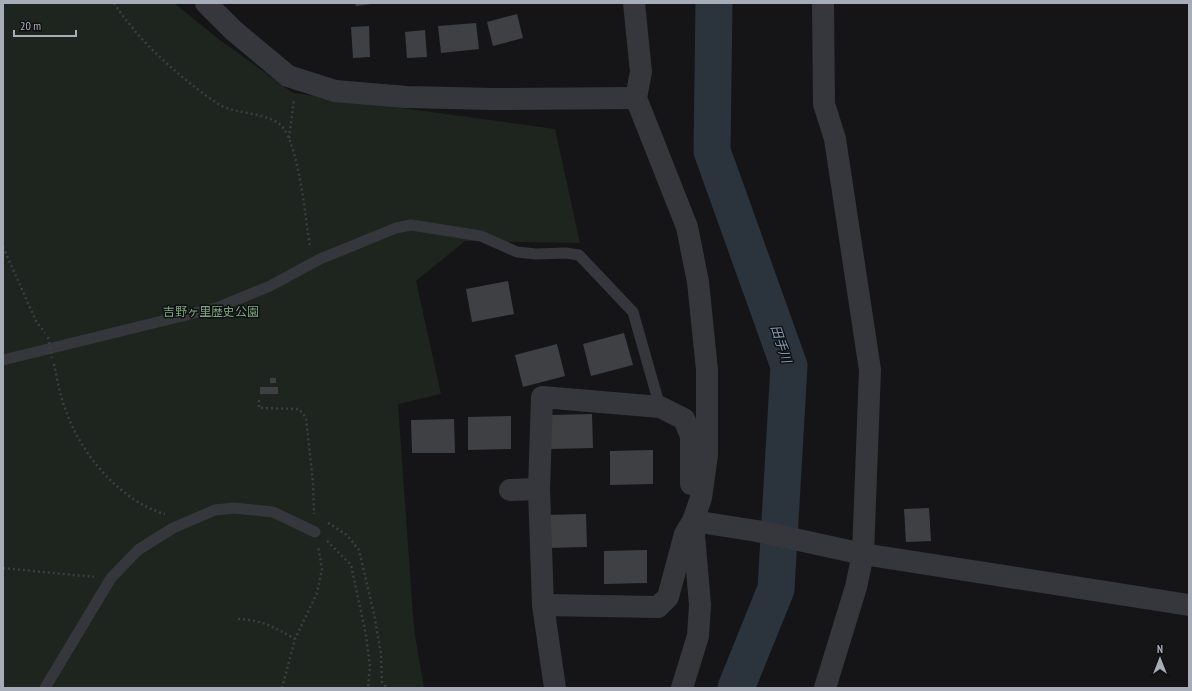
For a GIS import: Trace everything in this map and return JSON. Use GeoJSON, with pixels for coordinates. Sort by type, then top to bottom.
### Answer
{"type":"FeatureCollection","features":[{"type":"Feature","properties":{"kind":"street"},"geometry":{"type":"LineString","coordinates":[[206,3],[233,30],[288,76],[335,91],[406,97],[494,99],[636,98]]}},
{"type":"Feature","properties":{"kind":"street"},"geometry":{"type":"LineString","coordinates":[[543,605],[658,606],[668,596],[685,534],[693,520],[701,498],[707,454],[707,370],[698,282],[686,227],[636,98],[641,72],[634,3]]}},
{"type":"Feature","properties":{"kind":"street"},"geometry":{"type":"LineString","coordinates":[[823,3],[824,104],[835,139],[870,370],[863,554],[856,587],[825,688]]}},
{"type":"Feature","properties":{"kind":"street"},"geometry":{"type":"LineString","coordinates":[[555,688],[543,605],[540,489],[542,397],[660,407],[684,419],[691,436],[691,488],[700,605],[698,636],[682,688]]}},
{"type":"Feature","properties":{"kind":"street"},"geometry":{"type":"LineString","coordinates":[[510,490],[540,489]]}},
{"type":"Feature","properties":{"kind":"street"},"geometry":{"type":"LineString","coordinates":[[693,520],[757,531],[863,554],[1189,605]]}},
{"type":"Feature","properties":{"kind":"lane"},"geometry":{"type":"LineString","coordinates":[[3,360],[219,307],[270,286],[313,263],[396,228],[411,225],[481,236],[517,252],[536,254],[566,253],[579,256],[633,312],[660,407]]}},
{"type":"Feature","properties":{"kind":"lane"},"geometry":{"type":"LineString","coordinates":[[45,688],[110,578],[138,550],[173,528],[215,510],[234,508],[273,512],[315,532]]}},
{"type":"Feature","properties":{"kind":"path"},"geometry":{"type":"LineString","coordinates":[[114,3],[126,22],[164,63],[192,85],[221,106],[271,119],[284,128],[289,139],[299,179],[313,263]]}},
{"type":"Feature","properties":{"kind":"path"},"geometry":{"type":"LineString","coordinates":[[289,139],[296,79]]}},
{"type":"Feature","properties":{"kind":"path"},"geometry":{"type":"LineString","coordinates":[[3,247],[36,321],[48,337],[66,412],[88,454],[118,489],[153,510],[191,521]]}},
{"type":"Feature","properties":{"kind":"path"},"geometry":{"type":"LineString","coordinates":[[259,400],[259,408],[299,409],[306,418],[313,483],[314,518]]}},
{"type":"Feature","properties":{"kind":"path"},"geometry":{"type":"LineString","coordinates":[[322,521],[330,523],[347,535],[359,550],[374,614],[380,654],[382,682],[387,688]]}},
{"type":"Feature","properties":{"kind":"path"},"geometry":{"type":"LineString","coordinates":[[282,688],[295,639],[317,593],[322,568],[315,532]]}},
{"type":"Feature","properties":{"kind":"path"},"geometry":{"type":"LineString","coordinates":[[315,532],[334,546],[351,565],[366,635],[370,667],[368,688]]}},
{"type":"Feature","properties":{"kind":"path"},"geometry":{"type":"LineString","coordinates":[[3,568],[110,578]]}},
{"type":"Feature","properties":{"kind":"path"},"geometry":{"type":"LineString","coordinates":[[238,619],[254,620],[272,625],[295,639]]}},
{"type":"Feature","properties":{"kind":"green space","name":"吉野ヶ里歴史公園"},"geometry":{"type":"Polygon","coordinates":[[[3,3],[174,3],[216,37],[293,93],[555,129],[580,243],[465,241],[416,281],[441,394],[398,404],[414,629],[424,688],[3,688],[3,3]]]}},
{"type":"Feature","properties":{"kind":"building"},"geometry":{"type":"Polygon","coordinates":[[[355,3],[371,3],[371,4],[356,6],[355,3]]]}},
{"type":"Feature","properties":{"kind":"building"},"geometry":{"type":"Polygon","coordinates":[[[517,14],[523,38],[493,46],[487,22],[517,14]]]}},
{"type":"Feature","properties":{"kind":"building"},"geometry":{"type":"Polygon","coordinates":[[[476,23],[479,49],[441,53],[438,26],[476,23]]]}},
{"type":"Feature","properties":{"kind":"building"},"geometry":{"type":"Polygon","coordinates":[[[369,26],[370,57],[353,58],[351,27],[369,26]]]}},
{"type":"Feature","properties":{"kind":"building"},"geometry":{"type":"Polygon","coordinates":[[[425,30],[427,57],[407,58],[405,32],[425,30]]]}},
{"type":"Feature","properties":{"kind":"building"},"geometry":{"type":"Polygon","coordinates":[[[508,281],[514,314],[472,322],[466,289],[508,281]]]}},
{"type":"Feature","properties":{"kind":"building"},"geometry":{"type":"Polygon","coordinates":[[[624,333],[633,365],[591,376],[583,344],[624,333]]]}},
{"type":"Feature","properties":{"kind":"building"},"geometry":{"type":"Polygon","coordinates":[[[557,344],[565,376],[523,387],[515,355],[557,344]]]}},
{"type":"Feature","properties":{"kind":"building"},"geometry":{"type":"Polygon","coordinates":[[[270,378],[276,378],[276,383],[270,383],[270,378]]]}},
{"type":"Feature","properties":{"kind":"building"},"geometry":{"type":"Polygon","coordinates":[[[260,387],[278,387],[278,394],[260,394],[260,387]]]}},
{"type":"Feature","properties":{"kind":"building"},"geometry":{"type":"Polygon","coordinates":[[[592,414],[593,448],[550,449],[549,415],[592,414]]]}},
{"type":"Feature","properties":{"kind":"building"},"geometry":{"type":"Polygon","coordinates":[[[511,416],[511,449],[468,450],[468,417],[511,416]]]}},
{"type":"Feature","properties":{"kind":"building"},"geometry":{"type":"Polygon","coordinates":[[[454,419],[455,453],[412,453],[411,420],[454,419]]]}},
{"type":"Feature","properties":{"kind":"building"},"geometry":{"type":"Polygon","coordinates":[[[653,450],[653,484],[610,485],[610,451],[653,450]]]}},
{"type":"Feature","properties":{"kind":"building"},"geometry":{"type":"Polygon","coordinates":[[[929,508],[931,541],[906,542],[904,509],[929,508]]]}},
{"type":"Feature","properties":{"kind":"building"},"geometry":{"type":"Polygon","coordinates":[[[586,514],[587,547],[544,548],[543,515],[586,514]]]}},
{"type":"Feature","properties":{"kind":"building"},"geometry":{"type":"Polygon","coordinates":[[[647,550],[647,583],[604,584],[604,551],[647,550]]]}},
{"type":"Feature","properties":{"kind":"waterway","name":"田手川"},"geometry":{"type":"LineString","coordinates":[[714,3],[712,151],[789,366],[776,589],[736,688]]}}]}
